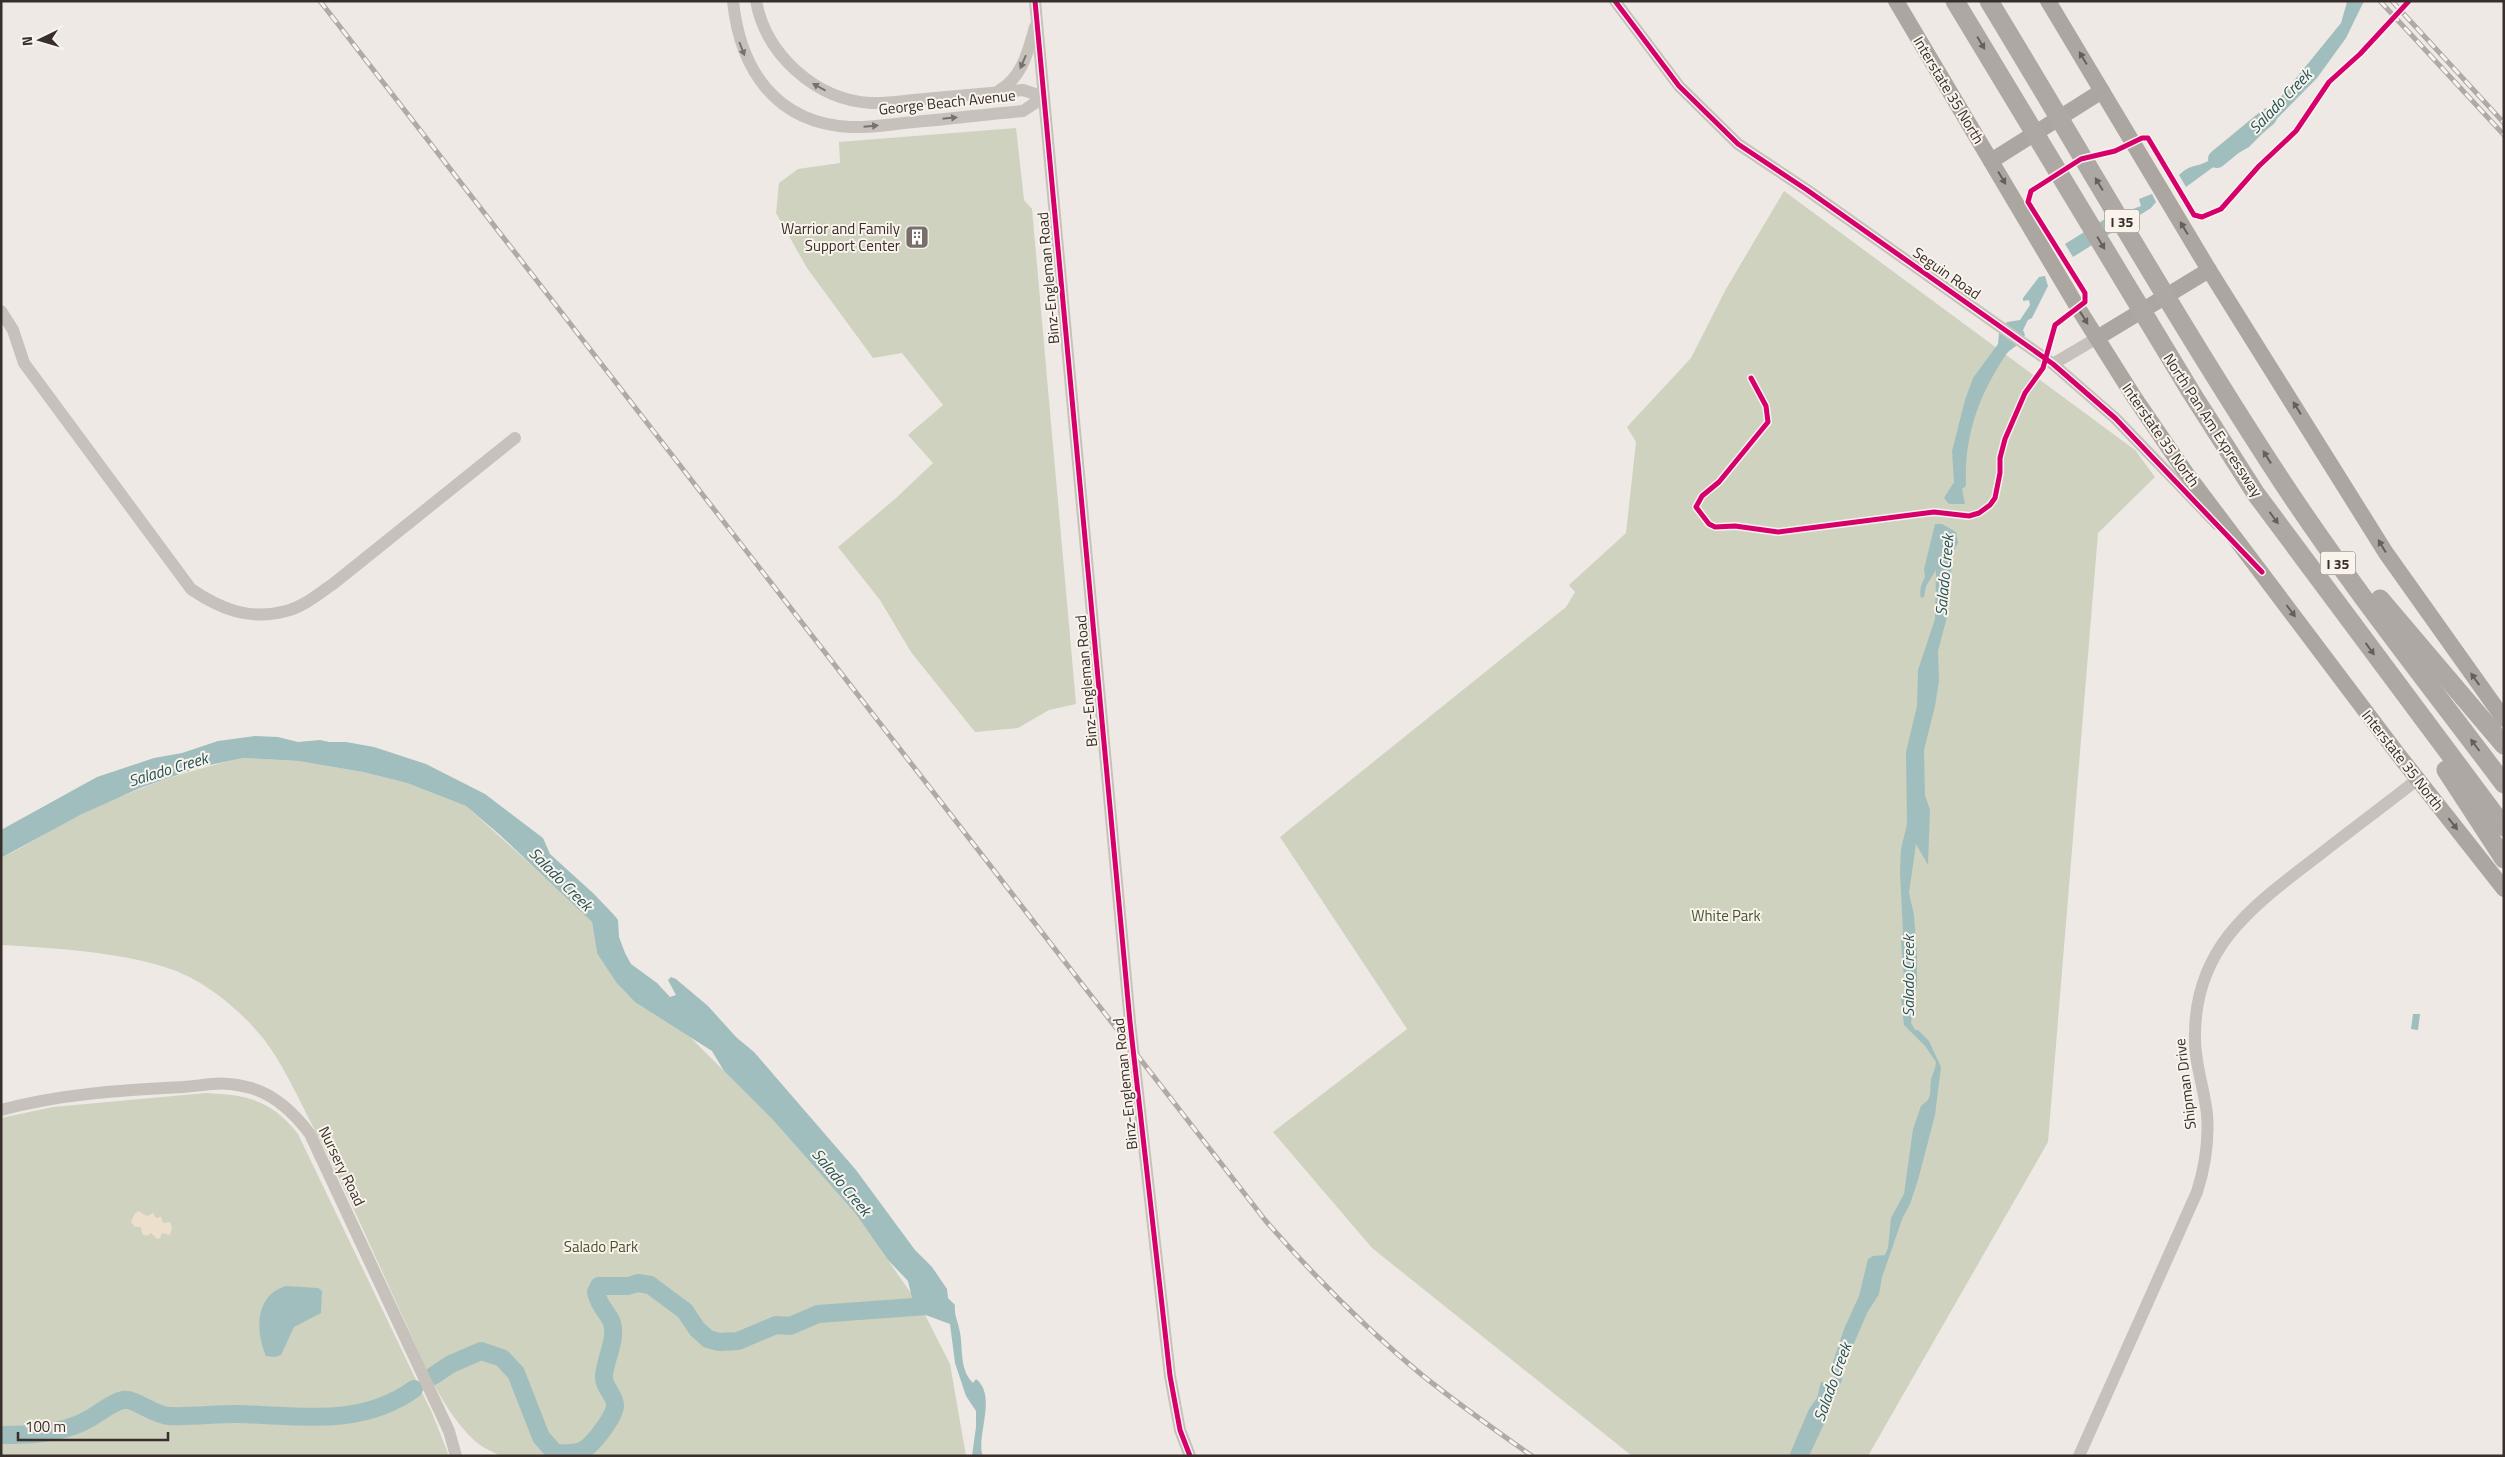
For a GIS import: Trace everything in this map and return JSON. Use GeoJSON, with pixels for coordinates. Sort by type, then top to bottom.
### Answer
{"type":"FeatureCollection","features":[{"type":"Feature","properties":{"kind":"highway","name":"North Pan Am Expressway"},"geometry":{"type":"LineString","coordinates":[[1956,1],[2162,344],[2256,494],[2504,827]]}},
{"type":"Feature","properties":{"kind":"highway","name":"North Pan Am Expressway"},"geometry":{"type":"LineString","coordinates":[[1989,1],[2187,331],[2281,480],[2326,546],[2504,784]]}},
{"type":"Feature","properties":{"kind":"highway"},"geometry":{"type":"LineString","coordinates":[[1998,1],[2027,63]]}},
{"type":"Feature","properties":{"kind":"highway"},"geometry":{"type":"LineString","coordinates":[[2281,480],[2333,537],[2386,607],[2504,745]]}},
{"type":"Feature","properties":{"kind":"highway"},"geometry":{"type":"LineString","coordinates":[[2385,669],[2443,766],[2504,859]]}},
{"type":"Feature","properties":{"kind":"main road","name":"Interstate 35 North"},"geometry":{"type":"LineString","coordinates":[[1896,1],[2097,338],[2134,397],[2186,473],[2418,779],[2504,889]]}},
{"type":"Feature","properties":{"kind":"main road"},"geometry":{"type":"LineString","coordinates":[[2048,1],[2209,270],[2386,553],[2504,719]]}},
{"type":"Feature","properties":{"kind":"main road"},"geometry":{"type":"LineString","coordinates":[[1991,160],[2102,91]]}},
{"type":"Feature","properties":{"kind":"main road"},"geometry":{"type":"LineString","coordinates":[[2097,338],[2209,270]]}},
{"type":"Feature","properties":{"kind":"street","name":"George Beach Avenue"},"geometry":{"type":"LineString","coordinates":[[733,1],[738,39],[754,73],[770,93],[792,110],[820,122],[838,126],[864,127],[1023,111],[1044,97]]}},
{"type":"Feature","properties":{"kind":"street","name":"George Beach Avenue"},"geometry":{"type":"LineString","coordinates":[[756,1],[766,30],[780,53],[798,73],[833,94],[872,103],[1023,90],[1044,97]]}},
{"type":"Feature","properties":{"kind":"street","name":"Binz-Engleman Road"},"geometry":{"type":"LineString","coordinates":[[1035,1],[1132,1041],[1174,1402],[1180,1430],[1190,1456]]}},
{"type":"Feature","properties":{"kind":"street","name":"Seguin Road"},"geometry":{"type":"LineString","coordinates":[[1615,1],[1679,86],[1738,144],[2052,364],[2115,418],[2262,572]]}},
{"type":"Feature","properties":{"kind":"street"},"geometry":{"type":"LineString","coordinates":[[996,92],[1012,83],[1015,78],[1023,64],[1037,22]]}},
{"type":"Feature","properties":{"kind":"street"},"geometry":{"type":"LineString","coordinates":[[1,311],[13,330],[24,363],[192,589],[212,604],[231,612],[260,614],[286,611],[308,601],[333,584],[515,438]]}},
{"type":"Feature","properties":{"kind":"street"},"geometry":{"type":"LineString","coordinates":[[2052,364],[2097,338]]}},
{"type":"Feature","properties":{"kind":"street","name":"Shipman Drive"},"geometry":{"type":"LineString","coordinates":[[2079,1456],[2193,1201],[2202,1176],[2205,1159],[2207,1117],[2197,1066],[2195,1034],[2197,1011],[2210,966],[2229,934],[2258,902],[2418,779]]}},
{"type":"Feature","properties":{"kind":"street","name":"Nursery Road"},"geometry":{"type":"LineString","coordinates":[[1,1110],[32,1102],[76,1096],[226,1082],[251,1088],[272,1097],[290,1111],[310,1134],[449,1431],[456,1456]]}},
{"type":"Feature","properties":{"kind":"green space"},"geometry":{"type":"Polygon","coordinates":[[[1016,128],[1024,200],[1032,209],[1076,704],[1049,710],[1018,728],[975,732],[911,652],[880,600],[838,547],[895,499],[933,463],[908,435],[943,405],[902,353],[873,358],[807,268],[776,213],[779,183],[798,169],[840,163],[839,142],[1016,128]]]}},
{"type":"Feature","properties":{"kind":"green space","name":"White Park"},"geometry":{"type":"Polygon","coordinates":[[[1784,191],[2135,450],[2155,477],[2098,533],[2048,1142],[1868,1456],[1632,1456],[1372,1248],[1273,1132],[1407,1029],[1280,837],[1566,607],[1575,592],[1569,585],[1626,533],[1636,442],[1627,427],[1691,358],[1726,289],[1784,191]]]}},
{"type":"Feature","properties":{"kind":"green space","name":"Salado Park"},"geometry":{"type":"Polygon","coordinates":[[[244,758],[298,761],[363,772],[407,783],[466,806],[568,898],[592,922],[597,953],[654,1014],[685,1032],[773,1120],[855,1213],[922,1309],[950,1364],[966,1456],[500,1456],[476,1442],[464,1430],[444,1403],[322,1144],[282,1067],[263,1038],[248,1022],[223,999],[195,980],[176,971],[128,958],[74,950],[1,945],[1,858],[72,819],[121,796],[181,774],[244,758]]]}},
{"type":"Feature","properties":{"kind":"green space"},"geometry":{"type":"Polygon","coordinates":[[[206,1093],[234,1095],[258,1102],[278,1114],[298,1134],[432,1413],[449,1456],[1,1456],[1,1118],[53,1107],[206,1093]]]}},
{"type":"Feature","properties":{"kind":"sand"},"geometry":{"type":"Polygon","coordinates":[[[138,1211],[147,1216],[153,1213],[156,1218],[161,1217],[163,1223],[170,1222],[172,1227],[170,1235],[162,1233],[160,1238],[157,1239],[151,1233],[147,1236],[142,1234],[141,1227],[135,1227],[131,1222],[138,1211]]]}},
{"type":"Feature","properties":{"kind":"water"},"geometry":{"type":"Polygon","coordinates":[[[2364,1],[2346,38],[2317,78],[2249,147],[2212,168],[2186,187],[2179,175],[2187,169],[2204,163],[2229,148],[2244,142],[2341,23],[2347,2],[2364,1]]]}},
{"type":"Feature","properties":{"kind":"water"},"geometry":{"type":"Polygon","coordinates":[[[2152,194],[2156,202],[2151,208],[2073,257],[2065,244],[2121,209],[2133,209],[2141,206],[2139,199],[2152,194]]]}},
{"type":"Feature","properties":{"kind":"water"},"geometry":{"type":"Polygon","coordinates":[[[2045,276],[2048,286],[2032,318],[2028,320],[2023,330],[2025,335],[2005,356],[1995,371],[1980,402],[1967,451],[1966,486],[1962,489],[1965,504],[1949,504],[1944,498],[1954,482],[1952,451],[1965,400],[1973,378],[1998,344],[1999,333],[2007,322],[2020,320],[2030,305],[2029,300],[2023,301],[2023,298],[2039,277],[2045,276]]]}},
{"type":"Feature","properties":{"kind":"water"},"geometry":{"type":"Polygon","coordinates":[[[1935,524],[1942,524],[1956,532],[1958,543],[1952,553],[1952,568],[1946,587],[1947,617],[1938,651],[1939,681],[1924,750],[1925,795],[1930,810],[1928,865],[1916,844],[1909,893],[1914,915],[1917,956],[1917,984],[1911,1023],[1915,1030],[1918,1030],[1929,1041],[1941,1067],[1935,1115],[1918,1180],[1882,1277],[1879,1294],[1867,1313],[1846,1362],[1842,1380],[1823,1426],[1809,1456],[1789,1456],[1809,1409],[1817,1398],[1821,1382],[1827,1383],[1834,1377],[1833,1362],[1844,1329],[1859,1296],[1868,1259],[1873,1256],[1885,1255],[1888,1248],[1891,1218],[1904,1194],[1913,1129],[1921,1106],[1928,1100],[1930,1095],[1931,1079],[1936,1062],[1925,1046],[1904,1025],[1901,999],[1905,989],[1901,942],[1903,932],[1900,872],[1901,849],[1907,824],[1906,752],[1917,706],[1918,670],[1935,619],[1936,570],[1926,586],[1924,597],[1921,598],[1920,592],[1925,577],[1924,569],[1935,524]]]}},
{"type":"Feature","properties":{"kind":"water"},"geometry":{"type":"Polygon","coordinates":[[[255,736],[278,737],[298,742],[320,740],[346,742],[374,747],[426,764],[485,794],[543,838],[550,854],[594,894],[618,920],[619,937],[631,964],[657,983],[670,997],[676,995],[668,980],[671,977],[676,979],[708,1006],[736,1037],[754,1052],[856,1170],[915,1250],[932,1267],[947,1289],[948,1298],[955,1305],[965,1371],[973,1383],[976,1379],[982,1386],[985,1396],[986,1406],[981,1448],[983,1456],[972,1456],[976,1411],[966,1396],[955,1363],[950,1324],[920,1313],[912,1298],[908,1281],[888,1260],[855,1213],[773,1120],[724,1071],[712,1051],[635,1002],[616,982],[597,953],[592,922],[500,835],[466,806],[407,783],[363,772],[298,761],[244,758],[200,767],[140,788],[80,815],[1,858],[1,830],[97,777],[154,758],[182,753],[218,741],[255,736]]]}},
{"type":"Feature","properties":{"kind":"water"},"geometry":{"type":"Polygon","coordinates":[[[2413,1014],[2420,1014],[2418,1030],[2411,1029],[2413,1014]]]}},
{"type":"Feature","properties":{"kind":"water"},"geometry":{"type":"Polygon","coordinates":[[[286,1286],[318,1288],[322,1291],[321,1313],[294,1327],[281,1355],[274,1357],[266,1356],[260,1335],[260,1315],[268,1297],[286,1286]]]}},
{"type":"Feature","properties":{"kind":"waterway","name":"Salado Creek"},"geometry":{"type":"LineString","coordinates":[[2217,159],[2268,117]]}},
{"type":"Feature","properties":{"kind":"waterway"},"geometry":{"type":"LineString","coordinates":[[433,1376],[451,1364],[481,1351],[502,1358],[516,1373],[541,1437],[555,1453],[574,1453],[582,1451],[594,1441],[604,1429],[615,1405],[604,1380],[613,1329],[612,1323],[597,1297],[596,1292],[599,1286],[628,1286],[638,1283],[650,1285],[685,1311],[697,1329],[708,1339],[719,1342],[738,1341],[776,1325],[790,1326],[818,1314],[941,1305]]}},
{"type":"Feature","properties":{"kind":"waterway"},"geometry":{"type":"LineString","coordinates":[[1,1435],[32,1434],[64,1429],[83,1422],[123,1400],[128,1400],[157,1413],[169,1416],[237,1414],[306,1417],[351,1414],[372,1410],[414,1389]]}},
{"type":"Feature","properties":{"kind":"railway"},"geometry":{"type":"LineString","coordinates":[[320,1],[1265,1220],[1340,1301],[1380,1339],[1449,1396],[1532,1456]]}},
{"type":"Feature","properties":{"kind":"railway"},"geometry":{"type":"LineString","coordinates":[[2380,1],[2504,135]]}},
{"type":"Feature","properties":{"kind":"railway"},"geometry":{"type":"LineString","coordinates":[[2392,1],[2504,123]]}},
{"type":"Feature","properties":{"kind":"cycle path"},"geometry":{"type":"LineString","coordinates":[[1035,1],[1130,1022],[1170,1376],[1180,1430],[1190,1456]]}},
{"type":"Feature","properties":{"kind":"cycle path"},"geometry":{"type":"LineString","coordinates":[[1615,1],[1679,86],[1738,144],[1807,190],[2053,364],[2115,418],[2262,572]]}},
{"type":"Feature","properties":{"kind":"cycle path"},"geometry":{"type":"LineString","coordinates":[[1751,378],[1766,406],[1768,422],[1719,482],[1702,496],[1696,507],[1709,524],[1715,527],[1735,526],[1778,532],[1934,512],[1969,516],[1979,513],[1990,505],[1995,498],[2000,473],[2000,458],[2005,439],[2025,393],[2043,368],[2055,325],[2085,302],[2085,293],[2028,202],[2031,191],[2081,159],[2115,151],[2142,138],[2148,138],[2194,215],[2202,217],[2221,209],[2259,166],[2296,131],[2329,82],[2360,54],[2409,1]]}},
{"type":"Feature","properties":{"kind":"place","name":"Warrior and Family Support Center"},"geometry":{"type":"Point","coordinates":[917,237]}}]}
